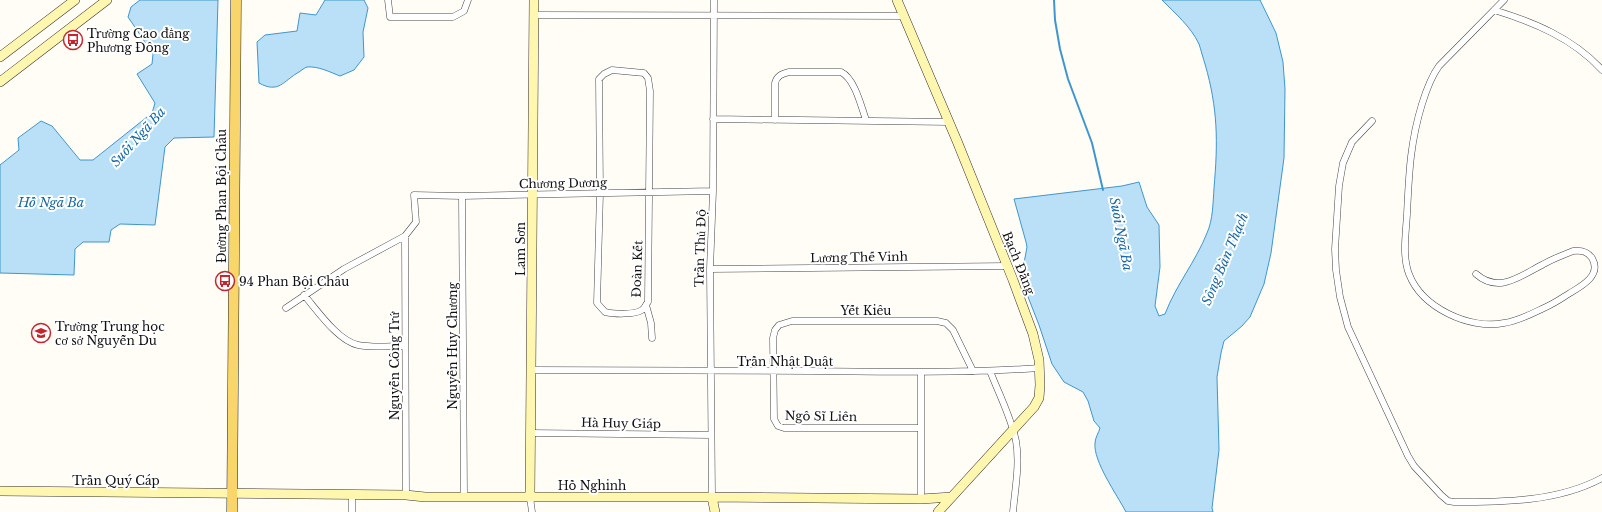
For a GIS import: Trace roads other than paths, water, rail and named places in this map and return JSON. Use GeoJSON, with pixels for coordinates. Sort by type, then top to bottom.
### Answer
{"type":"FeatureCollection","features":[{"type":"Feature","properties":{"kind":"main road","name":"Đường Phan Bội Châu"},"geometry":{"type":"LineString","coordinates":[[232,512],[236,0]]}},
{"type":"Feature","properties":{"kind":"street"},"geometry":{"type":"LineString","coordinates":[[0,57],[75,0]]}},
{"type":"Feature","properties":{"kind":"street"},"geometry":{"type":"LineString","coordinates":[[0,82],[108,0]]}},
{"type":"Feature","properties":{"kind":"street"},"geometry":{"type":"LineString","coordinates":[[388,0],[390,17],[453,17],[464,11],[468,0]]}},
{"type":"Feature","properties":{"kind":"street","name":"Lam Sơn"},"geometry":{"type":"LineString","coordinates":[[530,497],[534,0]]}},
{"type":"Feature","properties":{"kind":"street","name":"Trần Thủ Độ"},"geometry":{"type":"LineString","coordinates":[[712,497],[710,269],[713,191],[714,0]]}},
{"type":"Feature","properties":{"kind":"street","name":"Bạch Đằng"},"geometry":{"type":"LineString","coordinates":[[897,0],[1008,266],[1033,334],[1040,368],[1040,391],[1038,402],[938,512]]}},
{"type":"Feature","properties":{"kind":"street"},"geometry":{"type":"LineString","coordinates":[[1476,274],[1488,282],[1496,284],[1509,281],[1578,250],[1589,254],[1594,261],[1595,268],[1593,276],[1588,282],[1548,306],[1522,318],[1496,324],[1470,322],[1446,313],[1425,296],[1410,276],[1406,260],[1405,241],[1409,170],[1413,136],[1424,100],[1434,73],[1439,66],[1504,0]]}},
{"type":"Feature","properties":{"kind":"street"},"geometry":{"type":"LineString","coordinates":[[1494,10],[1539,25],[1581,51],[1602,70]]}},
{"type":"Feature","properties":{"kind":"street"},"geometry":{"type":"LineString","coordinates":[[533,15],[904,16]]}},
{"type":"Feature","properties":{"kind":"street","name":"Đoàn Kết"},"geometry":{"type":"LineString","coordinates":[[612,70],[644,73],[648,78],[650,91],[648,302],[641,311],[634,313],[605,312],[597,303],[600,193],[599,79],[604,74],[612,70]]}},
{"type":"Feature","properties":{"kind":"street"},"geometry":{"type":"LineString","coordinates":[[775,120],[775,83],[777,78],[782,74],[789,72],[841,72],[847,75],[852,81],[866,120]]}},
{"type":"Feature","properties":{"kind":"street"},"geometry":{"type":"LineString","coordinates":[[713,119],[949,122]]}},
{"type":"Feature","properties":{"kind":"street"},"geometry":{"type":"LineString","coordinates":[[1372,121],[1352,142],[1343,163],[1339,186],[1335,234],[1336,270],[1340,297],[1348,327],[1411,461],[1441,495],[1448,501],[1454,502],[1493,502],[1548,496],[1574,491],[1602,478]]}},
{"type":"Feature","properties":{"kind":"street","name":"Chương Dương"},"geometry":{"type":"LineString","coordinates":[[405,236],[416,222],[414,195],[462,196],[713,191]]}},
{"type":"Feature","properties":{"kind":"street","name":"Nguyễn Huy Chương"},"geometry":{"type":"LineString","coordinates":[[462,196],[464,496]]}},
{"type":"Feature","properties":{"kind":"street"},"geometry":{"type":"LineString","coordinates":[[286,308],[344,269],[405,236]]}},
{"type":"Feature","properties":{"kind":"street","name":"Nguyễn Công Trứ"},"geometry":{"type":"LineString","coordinates":[[405,236],[406,496]]}},
{"type":"Feature","properties":{"kind":"street","name":"Lương Thế Vinh"},"geometry":{"type":"LineString","coordinates":[[710,269],[1008,266]]}},
{"type":"Feature","properties":{"kind":"street"},"geometry":{"type":"LineString","coordinates":[[304,295],[346,340],[361,345],[405,346]]}},
{"type":"Feature","properties":{"kind":"street"},"geometry":{"type":"LineString","coordinates":[[646,305],[652,323],[652,338]]}},
{"type":"Feature","properties":{"kind":"street","name":"Yết Kiêu"},"geometry":{"type":"LineString","coordinates":[[774,371],[773,338],[778,325],[785,322],[937,322],[946,323],[954,330],[973,372]]}},
{"type":"Feature","properties":{"kind":"street","name":"Trần Nhật Duật"},"geometry":{"type":"LineString","coordinates":[[531,370],[973,372],[1040,368]]}},
{"type":"Feature","properties":{"kind":"street","name":"Ngô Sĩ Liên"},"geometry":{"type":"LineString","coordinates":[[774,371],[774,419],[778,426],[784,428],[921,428]]}},
{"type":"Feature","properties":{"kind":"street"},"geometry":{"type":"LineString","coordinates":[[990,371],[1013,429],[1017,455],[1013,512]]}},
{"type":"Feature","properties":{"kind":"street"},"geometry":{"type":"LineString","coordinates":[[921,372],[921,499]]}},
{"type":"Feature","properties":{"kind":"street","name":"Hà Huy Giáp"},"geometry":{"type":"LineString","coordinates":[[530,433],[711,435]]}},
{"type":"Feature","properties":{"kind":"street","name":"Trần Quý Cáp"},"geometry":{"type":"LineString","coordinates":[[0,491],[232,493]]}},
{"type":"Feature","properties":{"kind":"street","name":"Hồ Nghinh"},"geometry":{"type":"LineString","coordinates":[[232,493],[425,497],[921,499],[952,497]]}},
{"type":"Feature","properties":{"kind":"street"},"geometry":{"type":"LineString","coordinates":[[352,495],[352,512]]}},
{"type":"Feature","properties":{"kind":"street"},"geometry":{"type":"LineString","coordinates":[[530,497],[532,512]]}},
{"type":"Feature","properties":{"kind":"street"},"geometry":{"type":"LineString","coordinates":[[712,497],[715,512]]}},
{"type":"Feature","properties":{"kind":"water","name":"Hồ Ngã Ba"},"geometry":{"type":"Polygon","coordinates":[[[140,0],[218,0],[214,137],[174,138],[165,147],[155,225],[120,224],[111,230],[109,242],[83,242],[75,249],[74,275],[0,273],[0,165],[19,150],[18,138],[41,121],[52,126],[80,160],[93,160],[152,113],[155,103],[137,74],[152,64],[153,54],[128,17],[131,7],[140,0]]]}},
{"type":"Feature","properties":{"kind":"water"},"geometry":{"type":"Polygon","coordinates":[[[325,0],[364,0],[368,8],[363,32],[364,57],[354,70],[340,76],[320,68],[307,67],[276,87],[266,86],[259,83],[257,42],[265,35],[297,31],[300,13],[316,15],[325,0]]]}},
{"type":"Feature","properties":{"kind":"water","name":"Sông Bàn Thạch"},"geometry":{"type":"Polygon","coordinates":[[[1162,0],[1260,0],[1276,33],[1283,62],[1285,89],[1284,158],[1271,253],[1264,284],[1250,317],[1224,341],[1221,353],[1217,377],[1219,450],[1212,508],[1213,512],[1126,512],[1106,478],[1098,459],[1095,450],[1095,443],[1100,428],[1094,421],[1088,401],[1083,392],[1064,382],[1052,364],[1021,279],[1027,247],[1014,199],[1122,186],[1139,182],[1147,207],[1159,225],[1160,267],[1155,306],[1159,316],[1165,314],[1197,253],[1209,228],[1212,217],[1216,140],[1215,111],[1209,80],[1199,44],[1187,26],[1162,0]]]}},
{"type":"Feature","properties":{"kind":"waterway","name":"Suối Ngã Ba"},"geometry":{"type":"LineString","coordinates":[[1054,0],[1055,20],[1060,49],[1068,79],[1092,143],[1103,190]]}},
{"type":"Feature","properties":{"kind":"place","name":"Trường Cao đẳng Phương Đông"},"geometry":{"type":"Point","coordinates":[73,40]}},
{"type":"Feature","properties":{"kind":"place","name":"94 Phan Bội Châu"},"geometry":{"type":"Point","coordinates":[225,281]}},
{"type":"Feature","properties":{"kind":"place","name":"Trường Trung học cơ sở Nguyễn Du"},"geometry":{"type":"Point","coordinates":[41,333]}}]}
